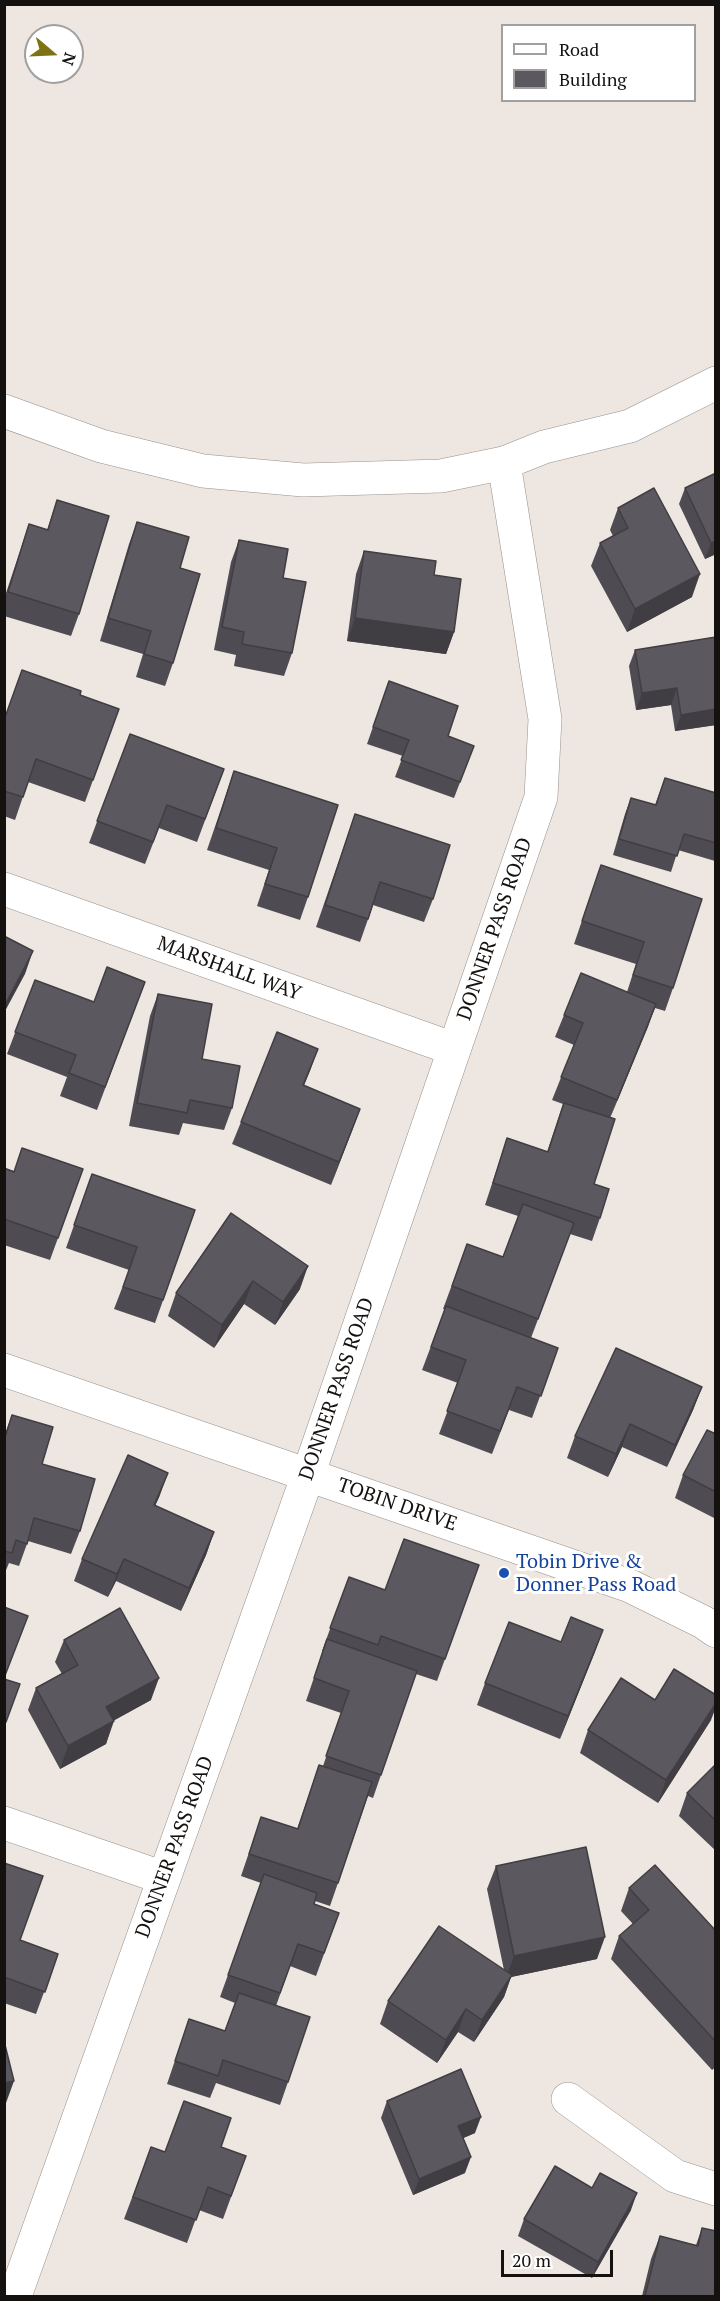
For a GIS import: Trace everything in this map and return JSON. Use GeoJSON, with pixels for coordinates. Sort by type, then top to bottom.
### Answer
{"type":"FeatureCollection","features":[{"type":"Feature","properties":{"kind":"street"},"geometry":{"type":"LineString","coordinates":[[4,411],[101,446],[203,471],[314,480],[441,476],[504,463],[544,447],[630,426],[716,383]]}},
{"type":"Feature","properties":{"kind":"street","name":"DONNER PASS ROAD"},"geometry":{"type":"LineString","coordinates":[[13,2288],[164,1878],[308,1475],[541,797],[545,719],[504,463]]}},
{"type":"Feature","properties":{"kind":"street","name":"MARSHALL WAY"},"geometry":{"type":"LineString","coordinates":[[4,889],[454,1049]]}},
{"type":"Feature","properties":{"kind":"street","name":"TOBIN DRIVE"},"geometry":{"type":"LineString","coordinates":[[4,1370],[630,1586],[704,1622],[716,1631]]}},
{"type":"Feature","properties":{"kind":"street"},"geometry":{"type":"LineString","coordinates":[[4,1823],[164,1878]]}},
{"type":"Feature","properties":{"kind":"street"},"geometry":{"type":"LineString","coordinates":[[568,2099],[675,2176],[716,2189]]}},
{"type":"Feature","properties":{"kind":"building"},"geometry":{"type":"Polygon","coordinates":[[[716,473],[716,541],[711,543],[685,488],[716,473]]]}},
{"type":"Feature","properties":{"kind":"building"},"geometry":{"type":"Polygon","coordinates":[[[654,488],[700,574],[635,609],[600,543],[628,528],[618,508],[654,488]]]}},
{"type":"Feature","properties":{"kind":"building"},"geometry":{"type":"Polygon","coordinates":[[[57,500],[109,516],[79,614],[8,592],[29,524],[48,530],[57,500]]]}},
{"type":"Feature","properties":{"kind":"building"},"geometry":{"type":"Polygon","coordinates":[[[137,522],[189,537],[180,568],[200,574],[173,663],[144,654],[151,631],[108,618],[137,522]]]}},
{"type":"Feature","properties":{"kind":"building"},"geometry":{"type":"Polygon","coordinates":[[[239,540],[288,549],[283,578],[306,582],[292,653],[242,644],[244,632],[222,627],[239,540]]]}},
{"type":"Feature","properties":{"kind":"building"},"geometry":{"type":"Polygon","coordinates":[[[364,551],[436,561],[434,575],[461,579],[454,632],[355,618],[364,551]]]}},
{"type":"Feature","properties":{"kind":"building"},"geometry":{"type":"Polygon","coordinates":[[[716,637],[716,709],[681,715],[677,688],[642,693],[635,650],[716,637]]]}},
{"type":"Feature","properties":{"kind":"building"},"geometry":{"type":"Polygon","coordinates":[[[22,670],[81,691],[80,695],[119,709],[93,780],[36,759],[23,797],[4,791],[4,720],[22,670]]]}},
{"type":"Feature","properties":{"kind":"building"},"geometry":{"type":"Polygon","coordinates":[[[389,681],[458,706],[448,736],[474,746],[460,782],[401,760],[409,740],[373,727],[389,681]]]}},
{"type":"Feature","properties":{"kind":"building"},"geometry":{"type":"Polygon","coordinates":[[[130,734],[224,769],[205,819],[167,805],[153,842],[97,821],[130,734]]]}},
{"type":"Feature","properties":{"kind":"building"},"geometry":{"type":"Polygon","coordinates":[[[234,771],[338,805],[308,897],[265,884],[277,848],[216,828],[234,771]]]}},
{"type":"Feature","properties":{"kind":"building"},"geometry":{"type":"Polygon","coordinates":[[[665,778],[716,793],[716,843],[684,834],[677,856],[619,839],[631,798],[656,805],[665,778]]]}},
{"type":"Feature","properties":{"kind":"building"},"geometry":{"type":"Polygon","coordinates":[[[355,814],[450,845],[433,899],[380,882],[368,919],[325,905],[355,814]]]}},
{"type":"Feature","properties":{"kind":"building"},"geometry":{"type":"Polygon","coordinates":[[[601,865],[702,899],[673,988],[633,975],[644,942],[582,921],[601,865]]]}},
{"type":"Feature","properties":{"kind":"building"},"geometry":{"type":"Polygon","coordinates":[[[4,936],[33,951],[4,1007],[4,936]]]}},
{"type":"Feature","properties":{"kind":"building"},"geometry":{"type":"Polygon","coordinates":[[[107,967],[145,982],[105,1087],[69,1073],[76,1055],[15,1032],[35,980],[94,1002],[107,967]]]}},
{"type":"Feature","properties":{"kind":"building"},"geometry":{"type":"Polygon","coordinates":[[[581,973],[656,1004],[617,1100],[561,1077],[583,1023],[564,1015],[581,973]]]}},
{"type":"Feature","properties":{"kind":"building"},"geometry":{"type":"Polygon","coordinates":[[[158,994],[212,1004],[202,1059],[240,1066],[232,1108],[190,1100],[187,1113],[137,1103],[158,994]]]}},
{"type":"Feature","properties":{"kind":"building"},"geometry":{"type":"Polygon","coordinates":[[[277,1032],[318,1049],[303,1085],[360,1109],[339,1162],[241,1122],[277,1032]]]}},
{"type":"Feature","properties":{"kind":"building"},"geometry":{"type":"Polygon","coordinates":[[[564,1103],[615,1119],[594,1184],[609,1189],[600,1218],[493,1183],[507,1138],[548,1152],[564,1103]]]}},
{"type":"Feature","properties":{"kind":"building"},"geometry":{"type":"Polygon","coordinates":[[[22,1148],[83,1169],[58,1238],[4,1219],[4,1168],[14,1172],[22,1148]]]}},
{"type":"Feature","properties":{"kind":"building"},"geometry":{"type":"Polygon","coordinates":[[[92,1174],[195,1210],[163,1300],[123,1287],[137,1247],[74,1225],[92,1174]]]}},
{"type":"Feature","properties":{"kind":"building"},"geometry":{"type":"Polygon","coordinates":[[[523,1204],[574,1223],[538,1319],[452,1286],[467,1244],[503,1257],[523,1204]]]}},
{"type":"Feature","properties":{"kind":"building"},"geometry":{"type":"Polygon","coordinates":[[[231,1213],[308,1266],[283,1302],[253,1281],[222,1325],[176,1293],[231,1213]]]}},
{"type":"Feature","properties":{"kind":"building"},"geometry":{"type":"Polygon","coordinates":[[[446,1306],[558,1348],[541,1396],[517,1387],[500,1431],[447,1411],[466,1360],[431,1347],[446,1306]]]}},
{"type":"Feature","properties":{"kind":"building"},"geometry":{"type":"Polygon","coordinates":[[[616,1348],[702,1387],[675,1445],[630,1424],[616,1454],[575,1436],[616,1348]]]}},
{"type":"Feature","properties":{"kind":"building"},"geometry":{"type":"Polygon","coordinates":[[[12,1415],[53,1427],[42,1464],[95,1479],[80,1531],[34,1518],[27,1544],[16,1540],[12,1553],[4,1551],[4,1441],[12,1415]]]}},
{"type":"Feature","properties":{"kind":"building"},"geometry":{"type":"Polygon","coordinates":[[[707,1430],[716,1434],[716,1492],[683,1475],[707,1430]]]}},
{"type":"Feature","properties":{"kind":"building"},"geometry":{"type":"Polygon","coordinates":[[[128,1455],[168,1473],[154,1505],[214,1532],[189,1588],[124,1559],[117,1574],[82,1559],[128,1455]]]}},
{"type":"Feature","properties":{"kind":"building"},"geometry":{"type":"Polygon","coordinates":[[[404,1539],[479,1565],[445,1659],[381,1636],[378,1645],[330,1628],[349,1577],[385,1590],[404,1539]]]}},
{"type":"Feature","properties":{"kind":"building"},"geometry":{"type":"Polygon","coordinates":[[[4,1607],[28,1616],[4,1678],[4,1607]]]}},
{"type":"Feature","properties":{"kind":"building"},"geometry":{"type":"Polygon","coordinates":[[[120,1608],[159,1678],[106,1707],[114,1721],[68,1746],[36,1688],[78,1665],[64,1640],[120,1608]]]}},
{"type":"Feature","properties":{"kind":"building"},"geometry":{"type":"Polygon","coordinates":[[[571,1617],[603,1630],[568,1716],[485,1683],[509,1622],[561,1642],[571,1617]]]}},
{"type":"Feature","properties":{"kind":"building"},"geometry":{"type":"Polygon","coordinates":[[[327,1639],[417,1671],[381,1775],[326,1756],[349,1691],[314,1678],[327,1639]]]}},
{"type":"Feature","properties":{"kind":"building"},"geometry":{"type":"Polygon","coordinates":[[[674,1669],[716,1695],[716,1703],[666,1780],[588,1730],[621,1678],[655,1700],[674,1669]]]}},
{"type":"Feature","properties":{"kind":"building"},"geometry":{"type":"Polygon","coordinates":[[[4,1679],[20,1684],[6,1722],[4,1721],[4,1679]]]}},
{"type":"Feature","properties":{"kind":"building"},"geometry":{"type":"Polygon","coordinates":[[[716,1764],[716,1821],[687,1793],[716,1764]]]}},
{"type":"Feature","properties":{"kind":"building"},"geometry":{"type":"Polygon","coordinates":[[[319,1765],[372,1782],[338,1883],[249,1854],[261,1817],[298,1829],[319,1765]]]}},
{"type":"Feature","properties":{"kind":"building"},"geometry":{"type":"Polygon","coordinates":[[[586,1847],[605,1937],[514,1956],[496,1866],[586,1847]]]}},
{"type":"Feature","properties":{"kind":"building"},"geometry":{"type":"Polygon","coordinates":[[[4,1863],[43,1876],[20,1940],[58,1954],[45,1992],[4,1977],[4,1863]]]}},
{"type":"Feature","properties":{"kind":"building"},"geometry":{"type":"Polygon","coordinates":[[[655,1865],[716,1931],[716,2042],[619,1936],[649,1910],[629,1888],[655,1865]]]}},
{"type":"Feature","properties":{"kind":"building"},"geometry":{"type":"Polygon","coordinates":[[[264,1874],[317,1893],[314,1904],[339,1913],[324,1953],[298,1944],[280,1993],[228,1975],[264,1874]]]}},
{"type":"Feature","properties":{"kind":"building"},"geometry":{"type":"Polygon","coordinates":[[[439,1926],[512,1975],[482,2020],[466,2009],[446,2040],[388,2001],[439,1926]]]}},
{"type":"Feature","properties":{"kind":"building"},"geometry":{"type":"Polygon","coordinates":[[[239,1993],[310,2017],[288,2082],[223,2060],[218,2076],[175,2061],[189,2019],[225,2031],[239,1993]]]}},
{"type":"Feature","properties":{"kind":"building"},"geometry":{"type":"Polygon","coordinates":[[[4,2041],[14,2081],[4,2083],[4,2041]]]}},
{"type":"Feature","properties":{"kind":"building"},"geometry":{"type":"Polygon","coordinates":[[[461,2069],[481,2117],[458,2126],[471,2157],[419,2179],[387,2101],[461,2069]]]}},
{"type":"Feature","properties":{"kind":"building"},"geometry":{"type":"Polygon","coordinates":[[[184,2101],[231,2118],[221,2147],[246,2156],[231,2196],[208,2187],[196,2220],[133,2197],[151,2147],[165,2152],[184,2101]]]}},
{"type":"Feature","properties":{"kind":"building"},"geometry":{"type":"Polygon","coordinates":[[[555,2166],[592,2188],[600,2173],[637,2193],[598,2262],[524,2219],[555,2166]]]}},
{"type":"Feature","properties":{"kind":"building"},"geometry":{"type":"Polygon","coordinates":[[[702,2228],[716,2231],[716,2296],[645,2296],[660,2236],[698,2246],[702,2228]]]}},
{"type":"Feature","properties":{"kind":"place","name":"Tobin Drive & Donner Pass Road"},"geometry":{"type":"Point","coordinates":[504,1573]}}]}
